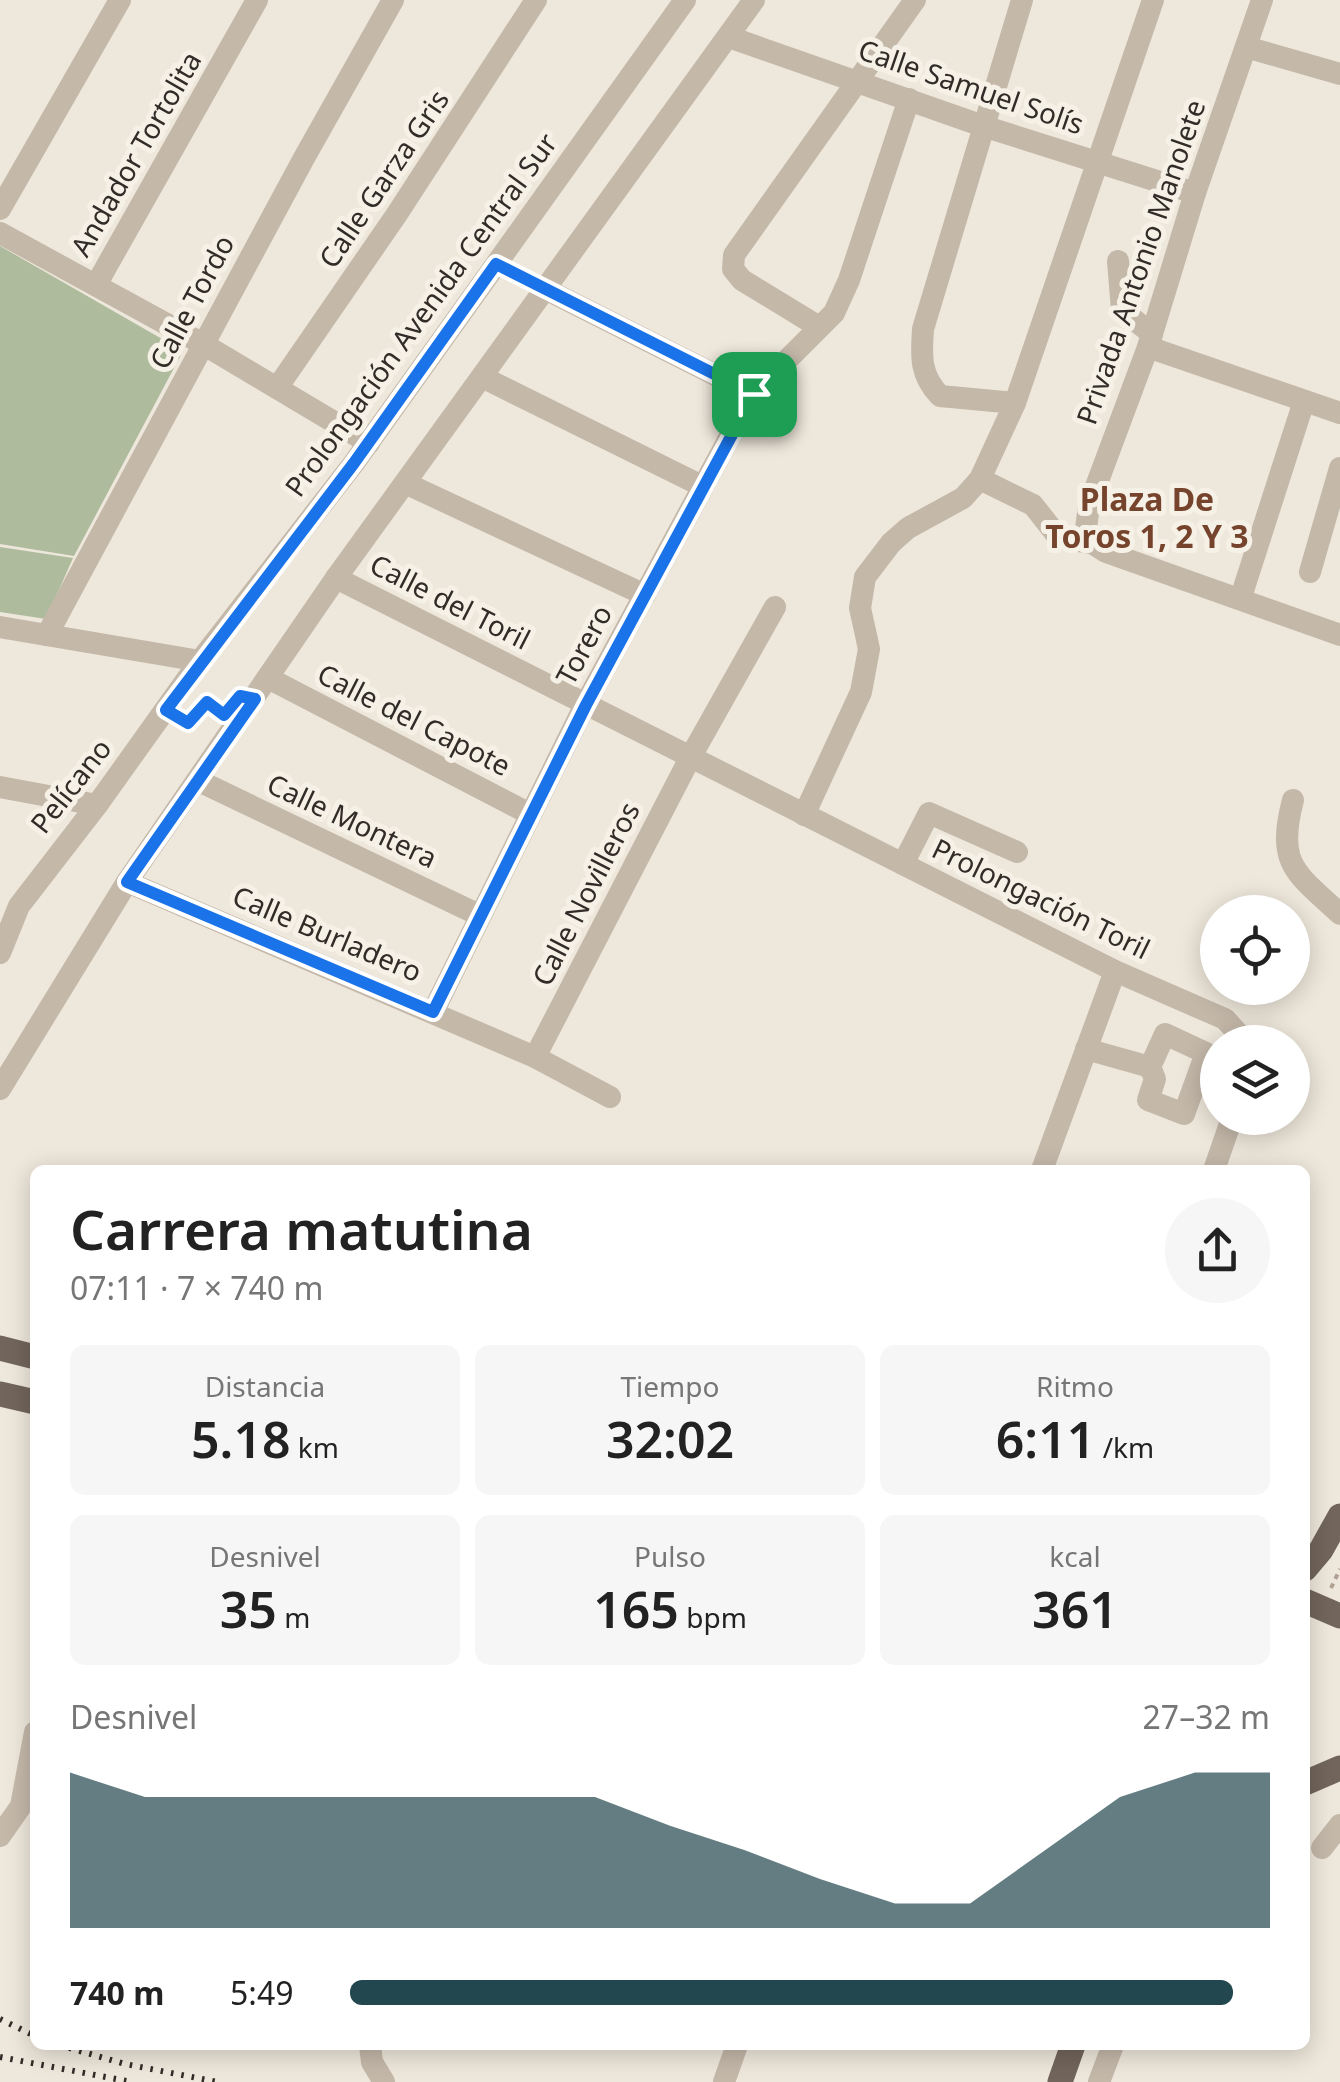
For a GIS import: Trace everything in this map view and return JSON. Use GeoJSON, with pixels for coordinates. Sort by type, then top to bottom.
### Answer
{"type":"FeatureCollection","features":[{"type":"Feature","properties":{"kind":"main road"},"geometry":{"type":"LineString","coordinates":[[0,1348],[30,1356]]}},
{"type":"Feature","properties":{"kind":"main road"},"geometry":{"type":"LineString","coordinates":[[0,1394],[30,1401]]}},
{"type":"Feature","properties":{"kind":"main road"},"geometry":{"type":"LineString","coordinates":[[1310,1562],[1340,1516]]}},
{"type":"Feature","properties":{"kind":"main road"},"geometry":{"type":"LineString","coordinates":[[1310,1603],[1340,1616]]}},
{"type":"Feature","properties":{"kind":"main road"},"geometry":{"type":"LineString","coordinates":[[1310,1781],[1339,1772]]}},
{"type":"Feature","properties":{"kind":"main road"},"geometry":{"type":"LineString","coordinates":[[1060,2082],[1071,2050]]}},
{"type":"Feature","properties":{"kind":"street"},"geometry":{"type":"LineString","coordinates":[[0,210],[120,0]]}},
{"type":"Feature","properties":{"kind":"street","name":"Andador Tortolita"},"geometry":{"type":"LineString","coordinates":[[96,285],[258,0]]}},
{"type":"Feature","properties":{"kind":"street","name":"Calle Tordo"},"geometry":{"type":"LineString","coordinates":[[47,635],[393,0]]}},
{"type":"Feature","properties":{"kind":"street","name":"Calle Garza Gris"},"geometry":{"type":"LineString","coordinates":[[277,388],[398,214],[536,0]]}},
{"type":"Feature","properties":{"kind":"street","name":"Prolongación Avenida Central Sur"},"geometry":{"type":"LineString","coordinates":[[200,661],[369,442],[684,0]]}},
{"type":"Feature","properties":{"kind":"street"},"geometry":{"type":"LineString","coordinates":[[0,1090],[127,882],[336,578],[754,0]]}},
{"type":"Feature","properties":{"kind":"street"},"geometry":{"type":"LineString","coordinates":[[818,327],[742,280],[732,262],[915,0]]}},
{"type":"Feature","properties":{"kind":"street"},"geometry":{"type":"LineString","coordinates":[[1015,403],[940,396],[926,381],[920,359],[923,330],[1022,0]]}},
{"type":"Feature","properties":{"kind":"street"},"geometry":{"type":"LineString","coordinates":[[804,815],[861,692],[868,649],[860,608],[865,578],[900,536],[963,498],[980,480],[1015,403],[1153,0]]}},
{"type":"Feature","properties":{"kind":"street","name":"Privada Antonio Manolete"},"geometry":{"type":"LineString","coordinates":[[1092,543],[1086,529],[1089,505],[1150,340],[1262,0]]}},
{"type":"Feature","properties":{"kind":"street","name":"Calle Samuel Solís"},"geometry":{"type":"LineString","coordinates":[[729,37],[983,126],[1195,194]]}},
{"type":"Feature","properties":{"kind":"street"},"geometry":{"type":"LineString","coordinates":[[1246,47],[1340,74]]}},
{"type":"Feature","properties":{"kind":"street","name":"Torero"},"geometry":{"type":"LineString","coordinates":[[433,1012],[586,705],[754,394],[834,313],[849,280],[909,99]]}},
{"type":"Feature","properties":{"kind":"street"},"geometry":{"type":"LineString","coordinates":[[0,233],[203,344],[369,442]]}},
{"type":"Feature","properties":{"kind":"street"},"geometry":{"type":"LineString","coordinates":[[1118,261],[1122,310],[1150,340],[1340,413]]}},
{"type":"Feature","properties":{"kind":"street"},"geometry":{"type":"LineString","coordinates":[[547,290],[754,394]]}},
{"type":"Feature","properties":{"kind":"street"},"geometry":{"type":"LineString","coordinates":[[484,378],[702,486]]}},
{"type":"Feature","properties":{"kind":"street"},"geometry":{"type":"LineString","coordinates":[[1241,597],[1304,401]]}},
{"type":"Feature","properties":{"kind":"street"},"geometry":{"type":"LineString","coordinates":[[1310,572],[1340,468]]}},
{"type":"Feature","properties":{"kind":"street"},"geometry":{"type":"LineString","coordinates":[[980,480],[1032,506],[1058,538],[1092,543],[1106,552],[1340,635]]}},
{"type":"Feature","properties":{"kind":"street"},"geometry":{"type":"LineString","coordinates":[[405,483],[645,595]]}},
{"type":"Feature","properties":{"kind":"street","name":"Calle del Toril"},"geometry":{"type":"LineString","coordinates":[[336,578],[804,815]]}},
{"type":"Feature","properties":{"kind":"street","name":"Calle Novilleros"},"geometry":{"type":"LineString","coordinates":[[535,1057],[690,758],[775,608]]}},
{"type":"Feature","properties":{"kind":"street"},"geometry":{"type":"LineString","coordinates":[[0,627],[200,661]]}},
{"type":"Feature","properties":{"kind":"street","name":"Pelícano"},"geometry":{"type":"LineString","coordinates":[[0,953],[19,906],[200,661]]}},
{"type":"Feature","properties":{"kind":"street","name":"Calle del Capote"},"geometry":{"type":"LineString","coordinates":[[270,679],[530,814]]}},
{"type":"Feature","properties":{"kind":"street","name":"Calle Montera"},"geometry":{"type":"LineString","coordinates":[[199,782],[479,915]]}},
{"type":"Feature","properties":{"kind":"street"},"geometry":{"type":"LineString","coordinates":[[0,787],[97,805]]}},
{"type":"Feature","properties":{"kind":"street"},"geometry":{"type":"LineString","coordinates":[[1292,800],[1286,840],[1294,871],[1340,914]]}},
{"type":"Feature","properties":{"kind":"street"},"geometry":{"type":"LineString","coordinates":[[903,864],[929,814],[1017,852]]}},
{"type":"Feature","properties":{"kind":"street","name":"Prolongación Toril"},"geometry":{"type":"LineString","coordinates":[[804,815],[1230,1025]]}},
{"type":"Feature","properties":{"kind":"street","name":"Calle Burladero"},"geometry":{"type":"LineString","coordinates":[[127,882],[535,1057],[610,1097]]}},
{"type":"Feature","properties":{"kind":"street"},"geometry":{"type":"LineString","coordinates":[[1044,1165],[1115,971]]}},
{"type":"Feature","properties":{"kind":"street"},"geometry":{"type":"LineString","coordinates":[[1086,1049],[1150,1067]]}},
{"type":"Feature","properties":{"kind":"street"},"geometry":{"type":"LineString","coordinates":[[1216,1165],[1226,1135]]}},
{"type":"Feature","properties":{"kind":"street"},"geometry":{"type":"LineString","coordinates":[[0,1836],[21,1806],[30,1758]]}},
{"type":"Feature","properties":{"kind":"street"},"geometry":{"type":"LineString","coordinates":[[1322,1848],[1340,1826]]}},
{"type":"Feature","properties":{"kind":"street"},"geometry":{"type":"LineString","coordinates":[[371,2050],[381,2079]]}},
{"type":"Feature","properties":{"kind":"street"},"geometry":{"type":"LineString","coordinates":[[724,2082],[735,2050]]}},
{"type":"Feature","properties":{"kind":"street"},"geometry":{"type":"LineString","coordinates":[[1100,2082],[1111,2050]]}},
{"type":"Feature","properties":{"kind":"path"},"geometry":{"type":"LineString","coordinates":[[166,710],[188,723],[207,702],[224,715]]}},
{"type":"Feature","properties":{"kind":"green space"},"geometry":{"type":"Polygon","coordinates":[[[0,246],[183,351],[74,556],[0,544],[0,246]]]}},
{"type":"Feature","properties":{"kind":"green space"},"geometry":{"type":"Polygon","coordinates":[[[0,547],[73,558],[46,619],[0,612],[0,547]]]}},
{"type":"Feature","properties":{"kind":"railway"},"geometry":{"type":"LineString","coordinates":[[0,2019],[30,2034]]}},
{"type":"Feature","properties":{"kind":"railway"},"geometry":{"type":"LineString","coordinates":[[76,2050],[218,2082]]}},
{"type":"Feature","properties":{"kind":"railway"},"geometry":{"type":"LineString","coordinates":[[0,2057],[132,2082]]}},
{"type":"Feature","properties":{"kind":"district","name":"Plaza De Toros 1, 2 Y 3"},"geometry":{"type":"Point","coordinates":[1147,518]}},
{"type":"Feature","properties":{"kind":"route"},"geometry":{"type":"LineString","coordinates":[[496,264],[754,394],[586,705],[433,1012],[127,882],[255,699],[240,696],[224,715],[207,702],[188,723],[166,710],[354,463],[496,264]]}}]}
